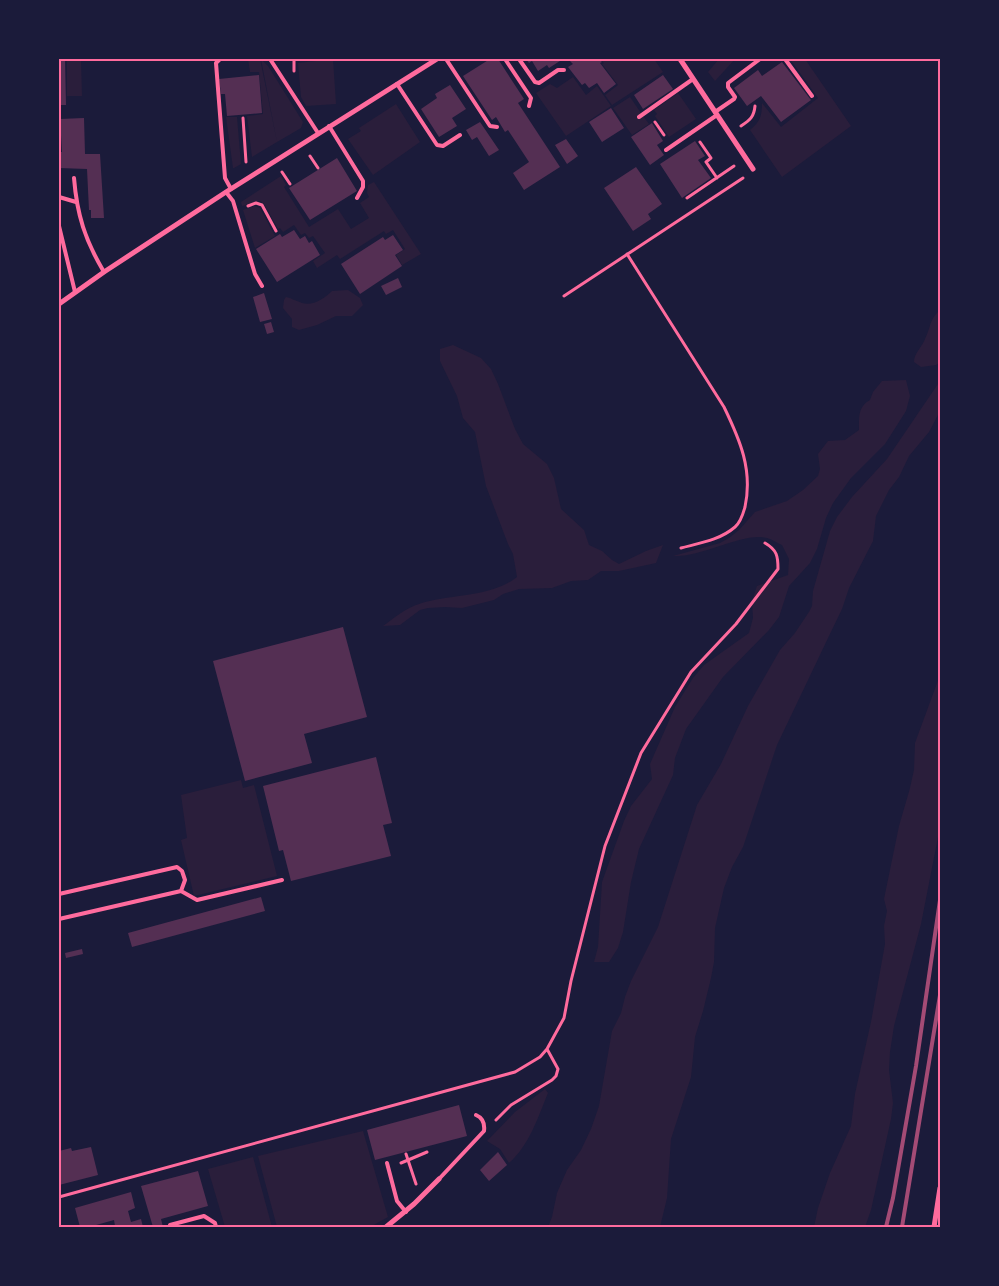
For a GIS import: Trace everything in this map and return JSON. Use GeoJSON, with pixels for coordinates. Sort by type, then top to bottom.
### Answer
{"type":"FeatureCollection","features":[{"type":"Feature","properties":{"kind":"street"},"geometry":{"type":"LineString","coordinates":[[59,304],[104,272],[229,190],[434,59]]}},
{"type":"Feature","properties":{"kind":"street"},"geometry":{"type":"LineString","coordinates":[[680,59],[753,169]]}},
{"type":"Feature","properties":{"kind":"street"},"geometry":{"type":"LineString","coordinates":[[386,1227],[406,1212],[439,1179]]}},
{"type":"Feature","properties":{"kind":"street"},"geometry":{"type":"LineString","coordinates":[[934,1227],[940,1188]]}},
{"type":"Feature","properties":{"kind":"lane"},"geometry":{"type":"LineString","coordinates":[[220,59],[216,63],[225,178],[255,274],[262,286]]}},
{"type":"Feature","properties":{"kind":"lane"},"geometry":{"type":"LineString","coordinates":[[270,59],[318,133]]}},
{"type":"Feature","properties":{"kind":"lane"},"geometry":{"type":"LineString","coordinates":[[446,59],[490,126],[498,127]]}},
{"type":"Feature","properties":{"kind":"lane"},"geometry":{"type":"LineString","coordinates":[[505,59],[531,98],[529,106]]}},
{"type":"Feature","properties":{"kind":"lane"},"geometry":{"type":"LineString","coordinates":[[519,59],[535,82],[539,83],[558,70],[564,70]]}},
{"type":"Feature","properties":{"kind":"lane"},"geometry":{"type":"LineString","coordinates":[[666,150],[693,132],[734,99],[728,83],[760,59]]}},
{"type":"Feature","properties":{"kind":"lane"},"geometry":{"type":"LineString","coordinates":[[785,59],[812,96]]}},
{"type":"Feature","properties":{"kind":"lane"},"geometry":{"type":"LineString","coordinates":[[639,117],[693,79]]}},
{"type":"Feature","properties":{"kind":"lane"},"geometry":{"type":"LineString","coordinates":[[396,84],[437,145],[443,146],[460,135]]}},
{"type":"Feature","properties":{"kind":"lane"},"geometry":{"type":"LineString","coordinates":[[329,126],[363,181],[363,187],[357,198]]}},
{"type":"Feature","properties":{"kind":"lane"},"geometry":{"type":"LineString","coordinates":[[74,178],[76,202],[87,241],[104,272]]}},
{"type":"Feature","properties":{"kind":"lane"},"geometry":{"type":"LineString","coordinates":[[59,197],[76,202]]}},
{"type":"Feature","properties":{"kind":"lane"},"geometry":{"type":"LineString","coordinates":[[59,226],[75,292]]}},
{"type":"Feature","properties":{"kind":"lane"},"geometry":{"type":"LineString","coordinates":[[59,894],[177,867],[182,871],[184,880],[181,891]]}},
{"type":"Feature","properties":{"kind":"lane"},"geometry":{"type":"LineString","coordinates":[[59,920],[181,891],[197,900],[282,880]]}},
{"type":"Feature","properties":{"kind":"lane"},"geometry":{"type":"LineString","coordinates":[[439,1179],[484,1131],[485,1125],[483,1120],[476,1115]]}},
{"type":"Feature","properties":{"kind":"lane"},"geometry":{"type":"LineString","coordinates":[[388,1164],[397,1201],[406,1212]]}},
{"type":"Feature","properties":{"kind":"lane"},"geometry":{"type":"LineString","coordinates":[[170,1226],[204,1216],[215,1223],[216,1227]]}},
{"type":"Feature","properties":{"kind":"path"},"geometry":{"type":"LineString","coordinates":[[730,135],[751,120],[754,115],[755,106]]}},
{"type":"Feature","properties":{"kind":"path"},"geometry":{"type":"LineString","coordinates":[[648,111],[672,146]]}},
{"type":"Feature","properties":{"kind":"path"},"geometry":{"type":"LineString","coordinates":[[243,118],[246,165],[252,175]]}},
{"type":"Feature","properties":{"kind":"path"},"geometry":{"type":"LineString","coordinates":[[693,132],[711,158],[706,162],[717,178]]}},
{"type":"Feature","properties":{"kind":"path"},"geometry":{"type":"LineString","coordinates":[[687,198],[746,158]]}},
{"type":"Feature","properties":{"kind":"path"},"geometry":{"type":"LineString","coordinates":[[564,296],[752,172],[753,169]]}},
{"type":"Feature","properties":{"kind":"path"},"geometry":{"type":"LineString","coordinates":[[236,210],[256,203],[262,205],[276,231]]}},
{"type":"Feature","properties":{"kind":"path"},"geometry":{"type":"LineString","coordinates":[[627,254],[724,407],[736,433],[746,466],[749,490],[743,516],[736,526],[719,538],[681,548]]}},
{"type":"Feature","properties":{"kind":"path"},"geometry":{"type":"LineString","coordinates":[[59,1198],[515,1072],[540,1057],[547,1049],[564,1018],[571,981],[605,846],[641,753],[691,672],[736,624],[778,569],[778,559],[774,548],[765,543]]}},
{"type":"Feature","properties":{"kind":"path"},"geometry":{"type":"LineString","coordinates":[[484,1131],[511,1105],[556,1076],[558,1069],[547,1049]]}},
{"type":"Feature","properties":{"kind":"path"},"geometry":{"type":"LineString","coordinates":[[388,1164],[408,1161],[427,1152]]}},
{"type":"Feature","properties":{"kind":"path"},"geometry":{"type":"LineString","coordinates":[[406,1154],[414,1183],[425,1193]]}},
{"type":"Feature","properties":{"kind":"shaded area"},"geometry":{"type":"Polygon","coordinates":[[[67,59],[81,59],[82,96],[67,96],[67,59]]]}},
{"type":"Feature","properties":{"kind":"shaded area"},"geometry":{"type":"Polygon","coordinates":[[[248,59],[260,59],[277,142],[252,157],[247,116],[263,114],[259,72],[250,72],[248,59]]]}},
{"type":"Feature","properties":{"kind":"shaded area"},"geometry":{"type":"Polygon","coordinates":[[[261,59],[268,66],[303,122],[301,128],[277,142],[261,59]]]}},
{"type":"Feature","properties":{"kind":"shaded area"},"geometry":{"type":"Polygon","coordinates":[[[333,59],[336,104],[306,106],[301,97],[298,63],[333,59]]]}},
{"type":"Feature","properties":{"kind":"shaded area"},"geometry":{"type":"Polygon","coordinates":[[[600,59],[654,59],[663,72],[612,105],[605,95],[618,85],[600,59]]]}},
{"type":"Feature","properties":{"kind":"shaded area"},"geometry":{"type":"Polygon","coordinates":[[[719,59],[735,59],[715,81],[708,72],[719,59]]]}},
{"type":"Feature","properties":{"kind":"shaded area"},"geometry":{"type":"Polygon","coordinates":[[[790,59],[805,59],[851,126],[782,177],[750,130],[760,118],[762,103],[781,127],[818,98],[790,59]]]}},
{"type":"Feature","properties":{"kind":"shaded area"},"geometry":{"type":"Polygon","coordinates":[[[573,77],[586,95],[597,86],[611,106],[566,136],[536,93],[550,84],[557,88],[573,77]]]}},
{"type":"Feature","properties":{"kind":"shaded area"},"geometry":{"type":"Polygon","coordinates":[[[678,93],[696,119],[669,137],[655,116],[657,114],[654,110],[678,93]]]}},
{"type":"Feature","properties":{"kind":"shaded area"},"geometry":{"type":"Polygon","coordinates":[[[630,97],[641,113],[637,116],[639,119],[643,116],[649,124],[632,135],[613,108],[630,97]]]}},
{"type":"Feature","properties":{"kind":"shaded area"},"geometry":{"type":"Polygon","coordinates":[[[396,104],[420,142],[373,175],[348,139],[361,131],[359,128],[396,104]]]}},
{"type":"Feature","properties":{"kind":"shaded area"},"geometry":{"type":"Polygon","coordinates":[[[226,117],[237,117],[241,164],[233,168],[226,117]]]}},
{"type":"Feature","properties":{"kind":"shaded area"},"geometry":{"type":"Polygon","coordinates":[[[281,176],[286,185],[284,187],[309,227],[338,209],[351,229],[369,218],[360,203],[369,197],[367,193],[368,185],[374,182],[421,254],[402,265],[396,255],[405,249],[393,230],[386,234],[384,231],[340,259],[337,255],[317,268],[313,261],[325,253],[313,236],[309,238],[305,233],[301,235],[294,225],[283,232],[280,228],[278,229],[264,204],[260,201],[242,206],[241,202],[281,176]]]}},
{"type":"Feature","properties":{"kind":"shaded area"},"geometry":{"type":"Polygon","coordinates":[[[255,206],[260,208],[275,236],[255,248],[243,210],[255,206]]]}},
{"type":"Feature","properties":{"kind":"shaded area"},"geometry":{"type":"Polygon","coordinates":[[[348,290],[360,298],[363,305],[352,316],[336,316],[317,325],[299,330],[292,327],[292,319],[283,308],[286,297],[310,304],[322,299],[332,291],[348,290]]]}},
{"type":"Feature","properties":{"kind":"shaded area"},"geometry":{"type":"Polygon","coordinates":[[[940,310],[940,362],[936,365],[921,367],[914,362],[915,356],[924,342],[932,320],[940,310]]]}},
{"type":"Feature","properties":{"kind":"shaded area"},"geometry":{"type":"Polygon","coordinates":[[[453,345],[481,358],[491,369],[523,444],[547,464],[554,478],[561,509],[584,530],[589,545],[602,551],[619,564],[663,545],[656,563],[619,571],[601,571],[588,580],[571,581],[552,588],[519,589],[503,594],[494,600],[462,608],[428,608],[420,610],[400,625],[383,626],[419,604],[495,589],[517,577],[513,554],[486,486],[475,432],[463,418],[457,396],[440,361],[440,349],[453,345]]]}},
{"type":"Feature","properties":{"kind":"shaded area"},"geometry":{"type":"Polygon","coordinates":[[[906,380],[910,396],[906,411],[885,444],[851,478],[833,503],[826,518],[817,549],[810,563],[789,586],[779,617],[769,630],[723,677],[686,729],[675,758],[673,775],[639,849],[631,882],[623,932],[618,948],[609,962],[594,962],[598,947],[602,882],[631,806],[652,779],[650,764],[675,707],[693,678],[704,665],[749,633],[753,618],[752,601],[757,586],[788,575],[789,559],[782,545],[767,538],[746,539],[684,556],[673,556],[720,543],[739,530],[755,512],[787,501],[803,490],[818,476],[820,469],[818,454],[828,441],[845,440],[859,430],[861,409],[870,400],[873,392],[882,381],[906,380]]]}},
{"type":"Feature","properties":{"kind":"shaded area"},"geometry":{"type":"Polygon","coordinates":[[[940,381],[940,411],[929,432],[909,456],[876,516],[873,541],[849,588],[842,609],[777,745],[743,847],[732,867],[724,888],[715,928],[714,962],[711,978],[695,1037],[691,1077],[671,1139],[667,1198],[660,1227],[548,1227],[557,1193],[567,1170],[581,1150],[591,1129],[599,1106],[612,1031],[621,1013],[631,981],[658,927],[697,805],[721,764],[748,706],[780,650],[795,633],[812,606],[813,591],[830,531],[837,517],[852,497],[887,459],[940,381]]]}},
{"type":"Feature","properties":{"kind":"shaded area"},"geometry":{"type":"Polygon","coordinates":[[[940,675],[940,827],[921,924],[894,1026],[889,1070],[893,1103],[891,1119],[871,1210],[865,1227],[814,1227],[818,1208],[830,1173],[851,1126],[855,1094],[871,1022],[885,944],[884,926],[887,911],[884,899],[899,826],[914,770],[915,743],[940,675]]]}},
{"type":"Feature","properties":{"kind":"shaded area"},"geometry":{"type":"Polygon","coordinates":[[[241,780],[243,788],[254,785],[277,876],[194,896],[181,840],[187,838],[181,795],[241,780]]]}},
{"type":"Feature","properties":{"kind":"shaded area"},"geometry":{"type":"Polygon","coordinates":[[[545,1089],[548,1093],[532,1131],[522,1148],[509,1163],[500,1149],[487,1141],[515,1112],[545,1089]]]}},
{"type":"Feature","properties":{"kind":"shaded area"},"geometry":{"type":"Polygon","coordinates":[[[363,1131],[388,1217],[370,1227],[277,1227],[258,1156],[363,1131]]]}},
{"type":"Feature","properties":{"kind":"shaded area"},"geometry":{"type":"Polygon","coordinates":[[[253,1157],[272,1227],[225,1227],[208,1169],[253,1157]]]}},
{"type":"Feature","properties":{"kind":"building"},"geometry":{"type":"Polygon","coordinates":[[[59,59],[65,59],[66,105],[59,105],[59,59]]]}},
{"type":"Feature","properties":{"kind":"building"},"geometry":{"type":"Polygon","coordinates":[[[490,59],[498,59],[524,99],[518,103],[560,167],[524,190],[513,173],[529,162],[508,130],[505,132],[496,117],[492,120],[463,76],[490,59]]]}},
{"type":"Feature","properties":{"kind":"building"},"geometry":{"type":"Polygon","coordinates":[[[526,59],[563,59],[549,68],[547,65],[538,71],[532,61],[529,63],[526,59]]]}},
{"type":"Feature","properties":{"kind":"building"},"geometry":{"type":"Polygon","coordinates":[[[572,59],[599,59],[616,84],[604,93],[597,83],[589,88],[585,83],[582,85],[568,67],[573,64],[570,61],[572,59]]]}},
{"type":"Feature","properties":{"kind":"building"},"geometry":{"type":"Polygon","coordinates":[[[782,62],[811,100],[781,122],[761,96],[747,106],[734,88],[758,70],[762,76],[782,62]]]}},
{"type":"Feature","properties":{"kind":"building"},"geometry":{"type":"Polygon","coordinates":[[[259,75],[262,113],[227,116],[225,94],[221,94],[219,79],[259,75]]]}},
{"type":"Feature","properties":{"kind":"building"},"geometry":{"type":"Polygon","coordinates":[[[663,75],[673,89],[643,109],[634,95],[663,75]]]}},
{"type":"Feature","properties":{"kind":"building"},"geometry":{"type":"Polygon","coordinates":[[[450,85],[466,109],[452,118],[457,126],[439,137],[421,109],[437,98],[435,94],[450,85]]]}},
{"type":"Feature","properties":{"kind":"building"},"geometry":{"type":"Polygon","coordinates":[[[611,108],[624,128],[602,142],[589,122],[611,108]]]}},
{"type":"Feature","properties":{"kind":"building"},"geometry":{"type":"Polygon","coordinates":[[[84,118],[85,154],[100,154],[104,218],[91,218],[87,169],[59,168],[59,152],[62,152],[60,119],[84,118]]]}},
{"type":"Feature","properties":{"kind":"building"},"geometry":{"type":"Polygon","coordinates":[[[480,122],[499,150],[489,156],[477,137],[472,140],[466,130],[480,122]]]}},
{"type":"Feature","properties":{"kind":"building"},"geometry":{"type":"Polygon","coordinates":[[[652,123],[663,141],[657,145],[664,155],[650,165],[631,137],[652,123]]]}},
{"type":"Feature","properties":{"kind":"building"},"geometry":{"type":"Polygon","coordinates":[[[566,139],[578,156],[567,164],[555,145],[566,139]]]}},
{"type":"Feature","properties":{"kind":"building"},"geometry":{"type":"Polygon","coordinates":[[[695,141],[705,156],[698,160],[711,178],[682,198],[660,164],[695,141]]]}},
{"type":"Feature","properties":{"kind":"building"},"geometry":{"type":"Polygon","coordinates":[[[337,158],[357,191],[310,220],[289,188],[337,158]]]}},
{"type":"Feature","properties":{"kind":"building"},"geometry":{"type":"Polygon","coordinates":[[[636,167],[662,204],[648,214],[651,219],[633,231],[604,188],[636,167]]]}},
{"type":"Feature","properties":{"kind":"building"},"geometry":{"type":"Polygon","coordinates":[[[294,230],[300,239],[305,236],[309,243],[312,241],[320,255],[277,282],[256,249],[280,234],[282,237],[294,230]]]}},
{"type":"Feature","properties":{"kind":"building"},"geometry":{"type":"Polygon","coordinates":[[[393,235],[403,250],[395,255],[402,266],[360,294],[341,264],[383,237],[385,240],[393,235]]]}},
{"type":"Feature","properties":{"kind":"building"},"geometry":{"type":"Polygon","coordinates":[[[398,278],[402,287],[386,295],[381,286],[398,278]]]}},
{"type":"Feature","properties":{"kind":"building"},"geometry":{"type":"Polygon","coordinates":[[[264,293],[272,319],[260,322],[253,297],[264,293]]]}},
{"type":"Feature","properties":{"kind":"building"},"geometry":{"type":"Polygon","coordinates":[[[271,322],[274,332],[267,334],[264,324],[271,322]]]}},
{"type":"Feature","properties":{"kind":"building"},"geometry":{"type":"Polygon","coordinates":[[[343,627],[367,717],[304,734],[312,763],[245,781],[213,661],[343,627]]]}},
{"type":"Feature","properties":{"kind":"building"},"geometry":{"type":"Polygon","coordinates":[[[376,757],[392,823],[383,825],[391,856],[291,881],[283,850],[279,851],[263,786],[376,757]]]}},
{"type":"Feature","properties":{"kind":"building"},"geometry":{"type":"Polygon","coordinates":[[[261,897],[265,911],[132,947],[128,933],[261,897]]]}},
{"type":"Feature","properties":{"kind":"building"},"geometry":{"type":"Polygon","coordinates":[[[82,949],[83,954],[66,958],[65,953],[82,949]]]}},
{"type":"Feature","properties":{"kind":"building"},"geometry":{"type":"Polygon","coordinates":[[[459,1105],[467,1136],[375,1160],[367,1130],[459,1105]]]}},
{"type":"Feature","properties":{"kind":"building"},"geometry":{"type":"Polygon","coordinates":[[[91,1147],[98,1175],[59,1185],[59,1151],[71,1148],[72,1151],[91,1147]]]}},
{"type":"Feature","properties":{"kind":"building"},"geometry":{"type":"Polygon","coordinates":[[[498,1152],[507,1165],[489,1181],[480,1170],[498,1152]]]}},
{"type":"Feature","properties":{"kind":"building"},"geometry":{"type":"Polygon","coordinates":[[[198,1171],[208,1206],[161,1219],[163,1227],[153,1227],[141,1186],[198,1171]]]}},
{"type":"Feature","properties":{"kind":"building"},"geometry":{"type":"Polygon","coordinates":[[[131,1192],[135,1208],[128,1211],[131,1222],[141,1219],[143,1227],[115,1226],[114,1220],[89,1227],[80,1227],[75,1208],[131,1192]]]}},
{"type":"Feature","properties":{"kind":"railway"},"geometry":{"type":"LineString","coordinates":[[886,1227],[893,1198],[916,1066],[940,900]]}},
{"type":"Feature","properties":{"kind":"railway"},"geometry":{"type":"LineString","coordinates":[[902,1227],[940,995]]}}]}
